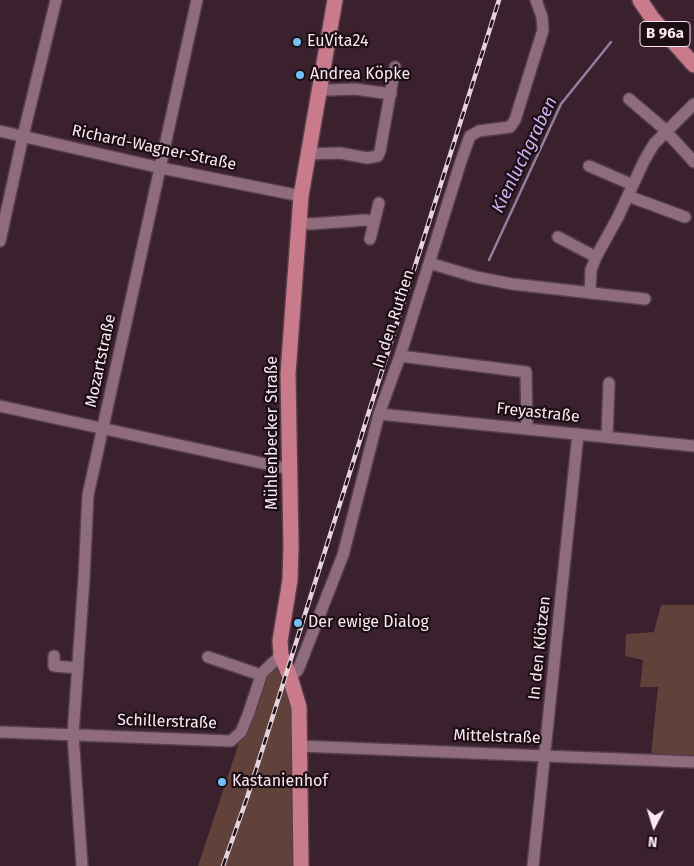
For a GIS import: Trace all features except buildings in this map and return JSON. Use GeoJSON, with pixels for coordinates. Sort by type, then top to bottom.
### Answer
{"type":"FeatureCollection","features":[{"type":"Feature","properties":{"kind":"main road","name":"Mühlenbecker Straße"},"geometry":{"type":"LineString","coordinates":[[301,866],[299,707],[281,655],[280,640],[290,580],[292,546],[288,374],[301,196],[335,0]]}},
{"type":"Feature","properties":{"kind":"main road","name":"B 96a"},"geometry":{"type":"LineString","coordinates":[[640,0],[652,18],[694,65]]}},
{"type":"Feature","properties":{"kind":"street"},"geometry":{"type":"LineString","coordinates":[[0,241],[56,0]]}},
{"type":"Feature","properties":{"kind":"street","name":"Mozartstraße"},"geometry":{"type":"LineString","coordinates":[[82,866],[73,735],[88,495],[197,0]]}},
{"type":"Feature","properties":{"kind":"street","name":"In den Ruthen"},"geometry":{"type":"LineString","coordinates":[[290,677],[298,670],[343,555],[379,414],[400,356],[470,136],[474,133],[510,127],[515,120],[543,30],[542,17],[536,0]]}},
{"type":"Feature","properties":{"kind":"street"},"geometry":{"type":"LineString","coordinates":[[308,154],[340,153],[366,158],[378,156],[395,67]]}},
{"type":"Feature","properties":{"kind":"street"},"geometry":{"type":"LineString","coordinates":[[319,88],[327,90],[355,89],[391,94]]}},
{"type":"Feature","properties":{"kind":"street"},"geometry":{"type":"LineString","coordinates":[[629,99],[666,131],[694,162]]}},
{"type":"Feature","properties":{"kind":"street"},"geometry":{"type":"LineString","coordinates":[[590,293],[591,270],[596,257],[650,150],[666,131],[694,104]]}},
{"type":"Feature","properties":{"kind":"street","name":"Richard-Wagner-Straße"},"geometry":{"type":"LineString","coordinates":[[0,131],[161,168],[301,196]]}},
{"type":"Feature","properties":{"kind":"street"},"geometry":{"type":"LineString","coordinates":[[589,166],[685,218]]}},
{"type":"Feature","properties":{"kind":"street"},"geometry":{"type":"LineString","coordinates":[[370,239],[379,203]]}},
{"type":"Feature","properties":{"kind":"street"},"geometry":{"type":"LineString","coordinates":[[299,222],[310,224],[366,220],[374,222]]}},
{"type":"Feature","properties":{"kind":"street"},"geometry":{"type":"LineString","coordinates":[[558,237],[596,257]]}},
{"type":"Feature","properties":{"kind":"street"},"geometry":{"type":"LineString","coordinates":[[429,263],[476,277],[512,284],[645,299]]}},
{"type":"Feature","properties":{"kind":"street"},"geometry":{"type":"LineString","coordinates":[[400,356],[526,372],[528,428]]}},
{"type":"Feature","properties":{"kind":"street"},"geometry":{"type":"LineString","coordinates":[[607,436],[609,383]]}},
{"type":"Feature","properties":{"kind":"street"},"geometry":{"type":"LineString","coordinates":[[0,406],[289,469]]}},
{"type":"Feature","properties":{"kind":"street","name":"Freyastraße"},"geometry":{"type":"LineString","coordinates":[[379,414],[694,446]]}},
{"type":"Feature","properties":{"kind":"street","name":"In den Klötzen"},"geometry":{"type":"LineString","coordinates":[[533,866],[578,434]]}},
{"type":"Feature","properties":{"kind":"street","name":"Schillerstraße"},"geometry":{"type":"LineString","coordinates":[[0,732],[231,741],[241,732],[261,675],[281,655]]}},
{"type":"Feature","properties":{"kind":"street"},"geometry":{"type":"LineString","coordinates":[[54,656],[54,666],[78,668]]}},
{"type":"Feature","properties":{"kind":"street"},"geometry":{"type":"LineString","coordinates":[[208,657],[261,675]]}},
{"type":"Feature","properties":{"kind":"street","name":"Mittelstraße"},"geometry":{"type":"LineString","coordinates":[[299,746],[694,762]]}},
{"type":"Feature","properties":{"kind":"shaded area"},"geometry":{"type":"Polygon","coordinates":[[[661,605],[694,605],[694,757],[651,756],[658,687],[640,687],[643,660],[625,656],[626,634],[654,632],[661,605]]]}},
{"type":"Feature","properties":{"kind":"shaded area"},"geometry":{"type":"Polygon","coordinates":[[[277,658],[293,662],[288,683],[293,717],[301,866],[198,866],[262,673],[277,658]]]}},
{"type":"Feature","properties":{"kind":"waterway","name":"Kienluchgraben"},"geometry":{"type":"LineString","coordinates":[[489,260],[561,104],[611,42]]}},
{"type":"Feature","properties":{"kind":"railway"},"geometry":{"type":"LineString","coordinates":[[223,866],[247,798],[499,0]]}},
{"type":"Feature","properties":{"kind":"place","name":"EuVita24"},"geometry":{"type":"Point","coordinates":[297,42]}},
{"type":"Feature","properties":{"kind":"place","name":"Andrea Köpke"},"geometry":{"type":"Point","coordinates":[300,75]}},
{"type":"Feature","properties":{"kind":"place","name":"Der ewige Dialog"},"geometry":{"type":"Point","coordinates":[298,623]}},
{"type":"Feature","properties":{"kind":"place","name":"Kastanienhof"},"geometry":{"type":"Point","coordinates":[222,782]}}]}
